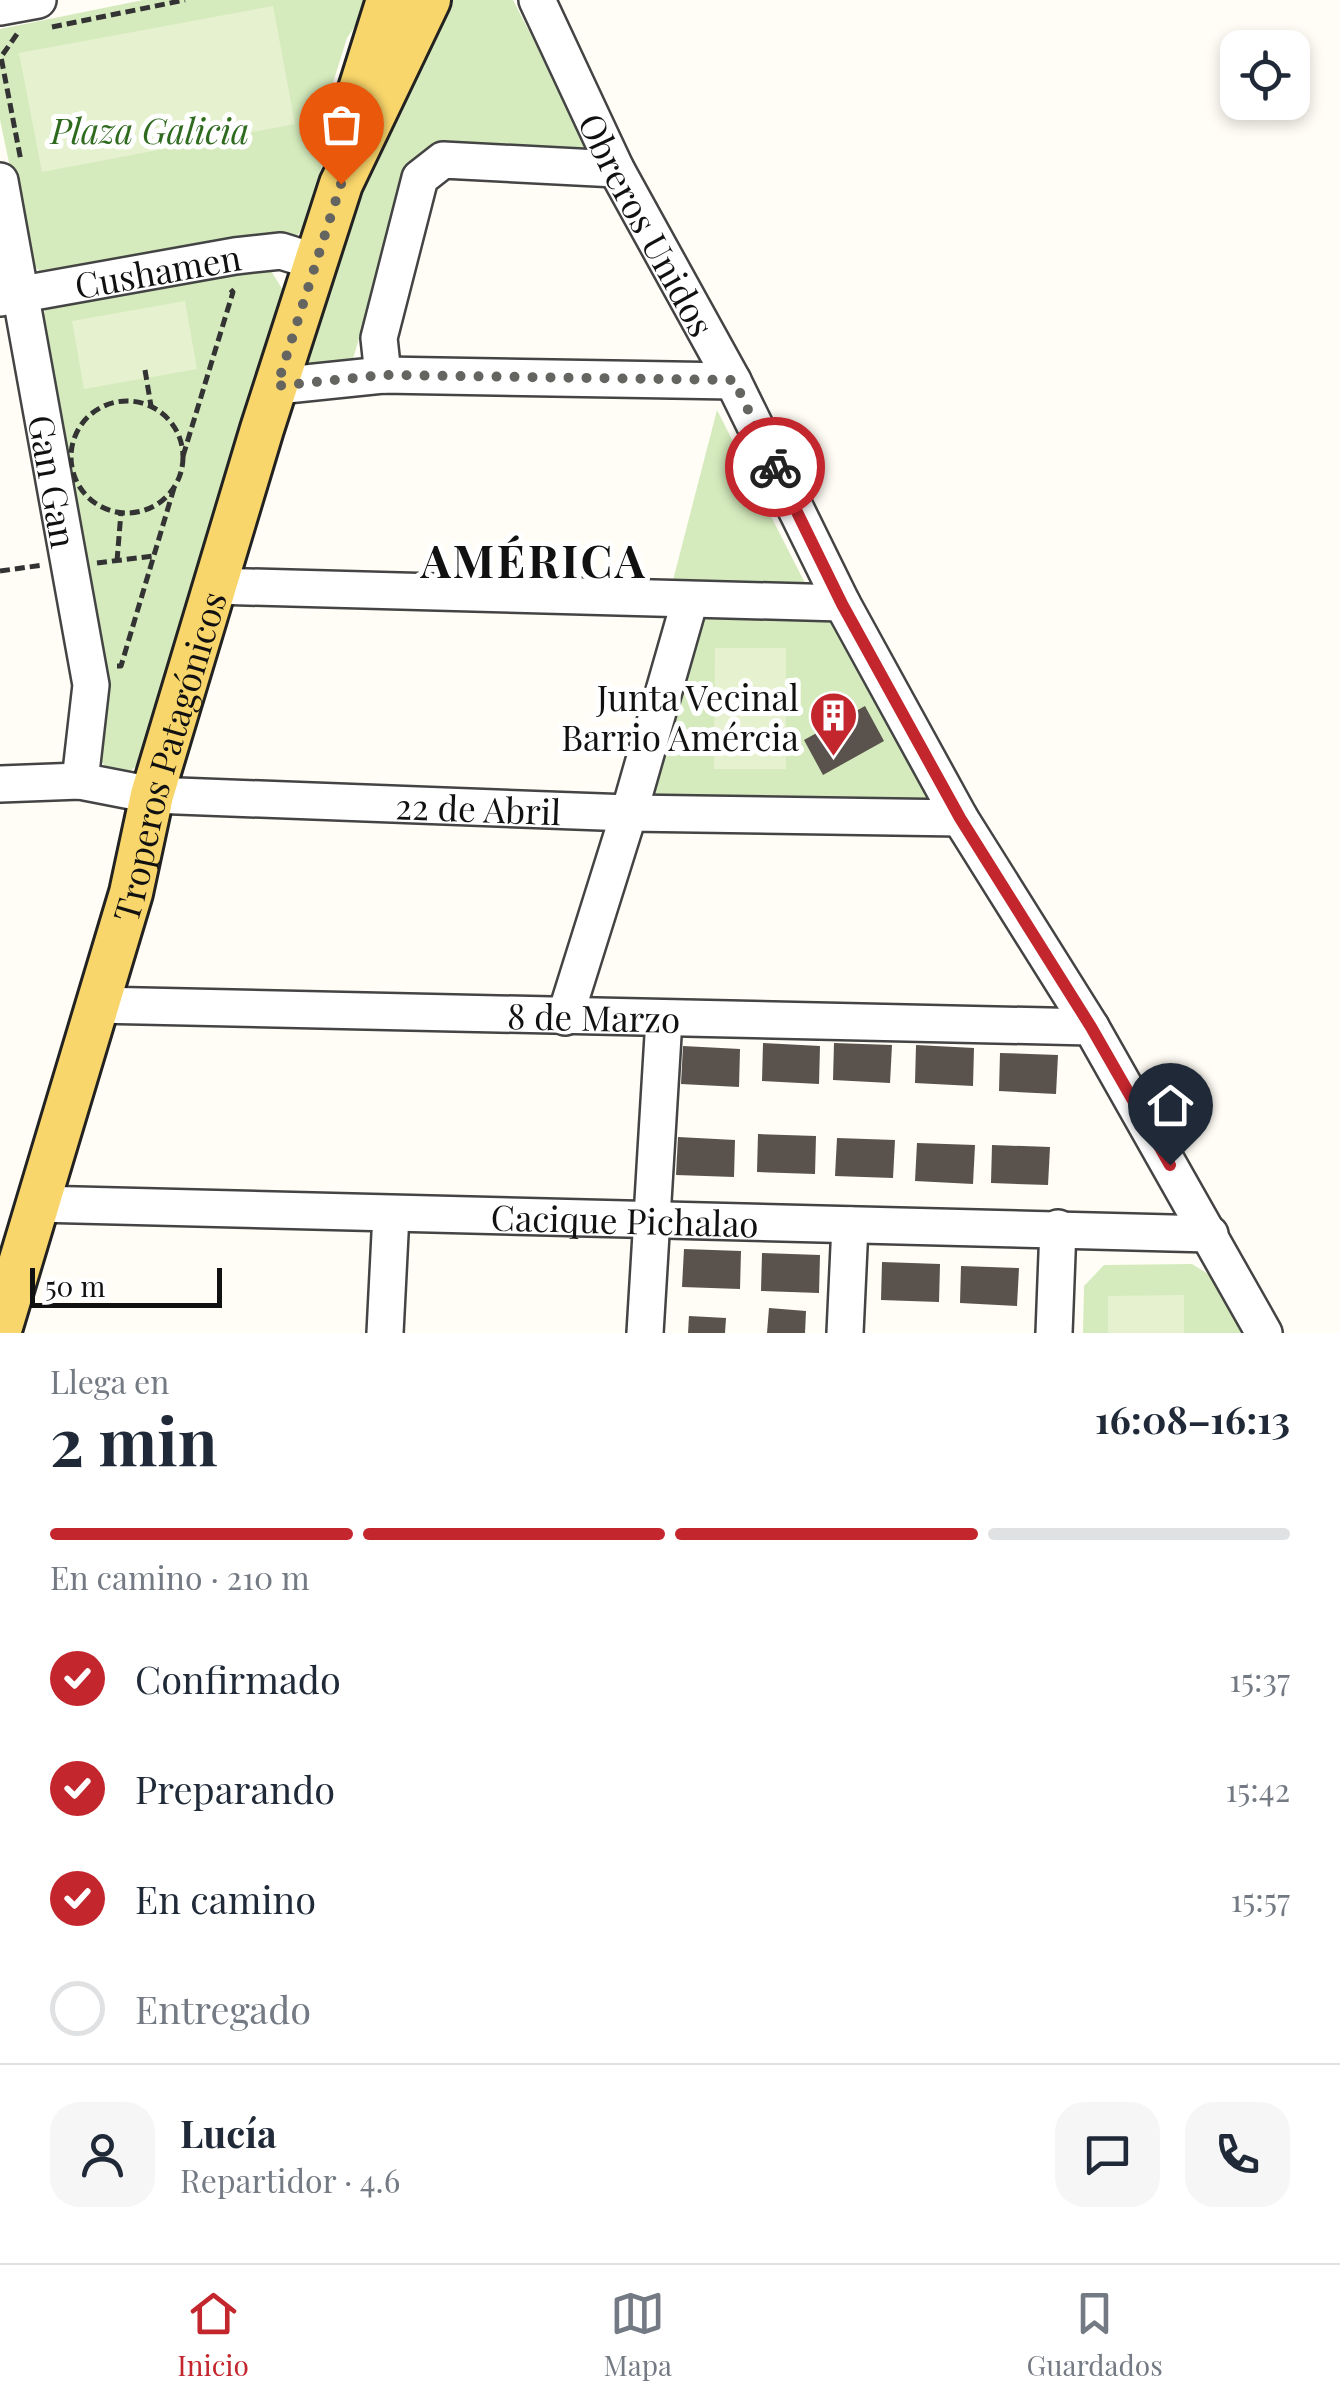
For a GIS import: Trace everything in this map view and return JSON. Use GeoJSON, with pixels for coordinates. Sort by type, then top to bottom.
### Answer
{"type":"FeatureCollection","features":[{"type":"Feature","properties":{"kind":"main road","name":"Troperos Patagónicos"},"geometry":{"type":"LineString","coordinates":[[341,184],[347,131],[388,0]]}},
{"type":"Feature","properties":{"kind":"main road","name":"Troperos Patagónicos"},"geometry":{"type":"LineString","coordinates":[[0,1330],[10,1267],[37,1204],[131,892],[152,795],[214,586],[341,184],[429,0]]}},
{"type":"Feature","properties":{"kind":"street","name":"Obreros Unidos"},"geometry":{"type":"LineString","coordinates":[[537,0],[616,169],[734,380],[842,604],[960,818],[1091,1027],[1264,1333]]}},
{"type":"Feature","properties":{"kind":"street"},"geometry":{"type":"LineString","coordinates":[[9,20],[37,15]]}},
{"type":"Feature","properties":{"kind":"street"},"geometry":{"type":"LineString","coordinates":[[383,375],[379,338],[420,178],[443,160],[616,169]]}},
{"type":"Feature","properties":{"kind":"street","name":"Gan Gan"},"geometry":{"type":"LineString","coordinates":[[12,177],[11,296],[80,563],[91,685],[80,781]]}},
{"type":"Feature","properties":{"kind":"street","name":"Cushamen"},"geometry":{"type":"LineString","coordinates":[[11,296],[282,251],[316,262]]}},
{"type":"Feature","properties":{"kind":"street"},"geometry":{"type":"LineString","coordinates":[[277,386],[383,375],[734,380]]}},
{"type":"Feature","properties":{"kind":"street"},"geometry":{"type":"LineString","coordinates":[[214,586],[842,604]]}},
{"type":"Feature","properties":{"kind":"street"},"geometry":{"type":"LineString","coordinates":[[565,1018],[690,600]]}},
{"type":"Feature","properties":{"kind":"street","name":"22 de Abril"},"geometry":{"type":"LineString","coordinates":[[0,784],[80,781],[152,795],[629,813],[960,818]]}},
{"type":"Feature","properties":{"kind":"street","name":"8 de Marzo"},"geometry":{"type":"LineString","coordinates":[[96,1006],[1091,1027]]}},
{"type":"Feature","properties":{"kind":"street"},"geometry":{"type":"LineString","coordinates":[[645,1333],[664,1019]]}},
{"type":"Feature","properties":{"kind":"street","name":"Cacique Pichalao"},"geometry":{"type":"LineString","coordinates":[[37,1204],[1210,1234]]}},
{"type":"Feature","properties":{"kind":"street"},"geometry":{"type":"LineString","coordinates":[[385,1333],[391,1214]]}},
{"type":"Feature","properties":{"kind":"street"},"geometry":{"type":"LineString","coordinates":[[845,1333],[850,1225]]}},
{"type":"Feature","properties":{"kind":"street"},"geometry":{"type":"LineString","coordinates":[[1054,1333],[1058,1228]]}},
{"type":"Feature","properties":{"kind":"path"},"geometry":{"type":"LineString","coordinates":[[37,15],[186,0]]}},
{"type":"Feature","properties":{"kind":"path"},"geometry":{"type":"LineString","coordinates":[[9,20],[0,57],[12,177]]}},
{"type":"Feature","properties":{"kind":"path"},"geometry":{"type":"LineString","coordinates":[[182,456],[233,292],[226,284]]}},
{"type":"Feature","properties":{"kind":"path"},"geometry":{"type":"LineString","coordinates":[[145,370],[150,406]]}},
{"type":"Feature","properties":{"kind":"path"},"geometry":{"type":"LineString","coordinates":[[108,666],[121,666],[182,471],[182,456],[179,435],[169,420],[150,406],[121,401],[104,405],[89,415],[78,430],[72,446],[72,466],[78,484],[106,509],[144,510],[160,502],[174,488]]}},
{"type":"Feature","properties":{"kind":"path"},"geometry":{"type":"LineString","coordinates":[[67,442],[76,496]]}},
{"type":"Feature","properties":{"kind":"path"},"geometry":{"type":"LineString","coordinates":[[117,561],[121,512]]}},
{"type":"Feature","properties":{"kind":"path"},"geometry":{"type":"LineString","coordinates":[[0,571],[154,556]]}},
{"type":"Feature","properties":{"kind":"green space","name":"Plaza Galicia"},"geometry":{"type":"Polygon","coordinates":[[[143,0],[373,0],[347,38],[331,89],[333,126],[304,229],[293,238],[46,277],[30,262],[0,120],[0,29],[143,0]]]}},
{"type":"Feature","properties":{"kind":"green space"},"geometry":{"type":"Polygon","coordinates":[[[439,0],[513,0],[585,139],[583,148],[577,154],[444,142],[413,160],[352,362],[302,369],[380,123],[414,82],[428,48],[439,0]]]}},
{"type":"Feature","properties":{"kind":"green space"},"geometry":{"type":"Polygon","coordinates":[[[273,6],[295,124],[42,172],[19,53],[273,6]]]}},
{"type":"Feature","properties":{"kind":"green space"},"geometry":{"type":"Polygon","coordinates":[[[259,268],[271,271],[283,290],[138,765],[127,773],[110,769],[101,761],[98,749],[106,673],[42,324],[45,310],[56,301],[259,268]]]}},
{"type":"Feature","properties":{"kind":"green space"},"geometry":{"type":"Polygon","coordinates":[[[185,301],[197,369],[84,389],[72,321],[185,301]]]}},
{"type":"Feature","properties":{"kind":"green space"},"geometry":{"type":"Polygon","coordinates":[[[717,410],[808,589],[672,584],[717,410]]]}},
{"type":"Feature","properties":{"kind":"green space"},"geometry":{"type":"Polygon","coordinates":[[[703,617],[831,622],[933,807],[646,797],[703,617]]]}},
{"type":"Feature","properties":{"kind":"green space"},"geometry":{"type":"Polygon","coordinates":[[[715,648],[786,648],[786,769],[714,769],[715,648]]]}},
{"type":"Feature","properties":{"kind":"green space"},"geometry":{"type":"Polygon","coordinates":[[[1192,1264],[1223,1283],[1249,1333],[1083,1333],[1084,1286],[1104,1265],[1192,1264]]]}},
{"type":"Feature","properties":{"kind":"green space"},"geometry":{"type":"Polygon","coordinates":[[[1184,1295],[1184,1333],[1108,1333],[1108,1296],[1184,1295]]]}},
{"type":"Feature","properties":{"kind":"building","name":"Junta Vecinal Barrio Amércia"},"geometry":{"type":"Polygon","coordinates":[[[865,706],[884,741],[823,775],[804,740],[865,706]]]}},
{"type":"Feature","properties":{"kind":"building"},"geometry":{"type":"Polygon","coordinates":[[[763,1043],[820,1046],[819,1084],[762,1081],[763,1043]]]}},
{"type":"Feature","properties":{"kind":"building"},"geometry":{"type":"Polygon","coordinates":[[[834,1043],[892,1045],[890,1083],[833,1080],[834,1043]]]}},
{"type":"Feature","properties":{"kind":"building"},"geometry":{"type":"Polygon","coordinates":[[[916,1045],[974,1048],[973,1086],[915,1083],[916,1045]]]}},
{"type":"Feature","properties":{"kind":"building"},"geometry":{"type":"Polygon","coordinates":[[[683,1046],[740,1049],[739,1087],[681,1084],[683,1046]]]}},
{"type":"Feature","properties":{"kind":"building"},"geometry":{"type":"Polygon","coordinates":[[[1000,1053],[1058,1055],[1056,1094],[999,1091],[1000,1053]]]}},
{"type":"Feature","properties":{"kind":"building"},"geometry":{"type":"Polygon","coordinates":[[[758,1134],[816,1136],[815,1174],[757,1172],[758,1134]]]}},
{"type":"Feature","properties":{"kind":"building"},"geometry":{"type":"Polygon","coordinates":[[[678,1137],[735,1140],[734,1177],[676,1175],[678,1137]]]}},
{"type":"Feature","properties":{"kind":"building"},"geometry":{"type":"Polygon","coordinates":[[[837,1138],[895,1140],[893,1178],[835,1176],[837,1138]]]}},
{"type":"Feature","properties":{"kind":"building"},"geometry":{"type":"Polygon","coordinates":[[[917,1143],[975,1145],[973,1184],[915,1181],[917,1143]]]}},
{"type":"Feature","properties":{"kind":"building"},"geometry":{"type":"Polygon","coordinates":[[[992,1145],[1050,1147],[1048,1185],[991,1183],[992,1145]]]}},
{"type":"Feature","properties":{"kind":"building"},"geometry":{"type":"Polygon","coordinates":[[[684,1249],[741,1251],[740,1289],[682,1287],[684,1249]]]}},
{"type":"Feature","properties":{"kind":"building"},"geometry":{"type":"Polygon","coordinates":[[[762,1253],[820,1255],[819,1293],[761,1291],[762,1253]]]}},
{"type":"Feature","properties":{"kind":"building"},"geometry":{"type":"Polygon","coordinates":[[[882,1262],[940,1264],[939,1302],[881,1300],[882,1262]]]}},
{"type":"Feature","properties":{"kind":"building"},"geometry":{"type":"Polygon","coordinates":[[[961,1266],[1019,1268],[1017,1306],[960,1303],[961,1266]]]}},
{"type":"Feature","properties":{"kind":"building"},"geometry":{"type":"Polygon","coordinates":[[[769,1308],[806,1311],[805,1333],[767,1333],[769,1308]]]}},
{"type":"Feature","properties":{"kind":"building"},"geometry":{"type":"Polygon","coordinates":[[[689,1316],[726,1318],[725,1333],[688,1333],[689,1316]]]}},
{"type":"Feature","properties":{"kind":"way so far"},"geometry":{"type":"LineString","coordinates":[[341,184],[277,386],[383,375],[734,380],[775,467]]}},
{"type":"Feature","properties":{"kind":"place","name":"Junta Vecinal Barrio Amércia"},"geometry":{"type":"Point","coordinates":[834,758]}},
{"type":"Feature","properties":{"kind":"district","name":"AMÉRICA"},"geometry":{"type":"Point","coordinates":[534,559]}},
{"type":"Feature","properties":{"kind":"route"},"geometry":{"type":"LineString","coordinates":[[775,467],[842,604],[960,818],[1091,1027],[1170,1165]]}}]}
